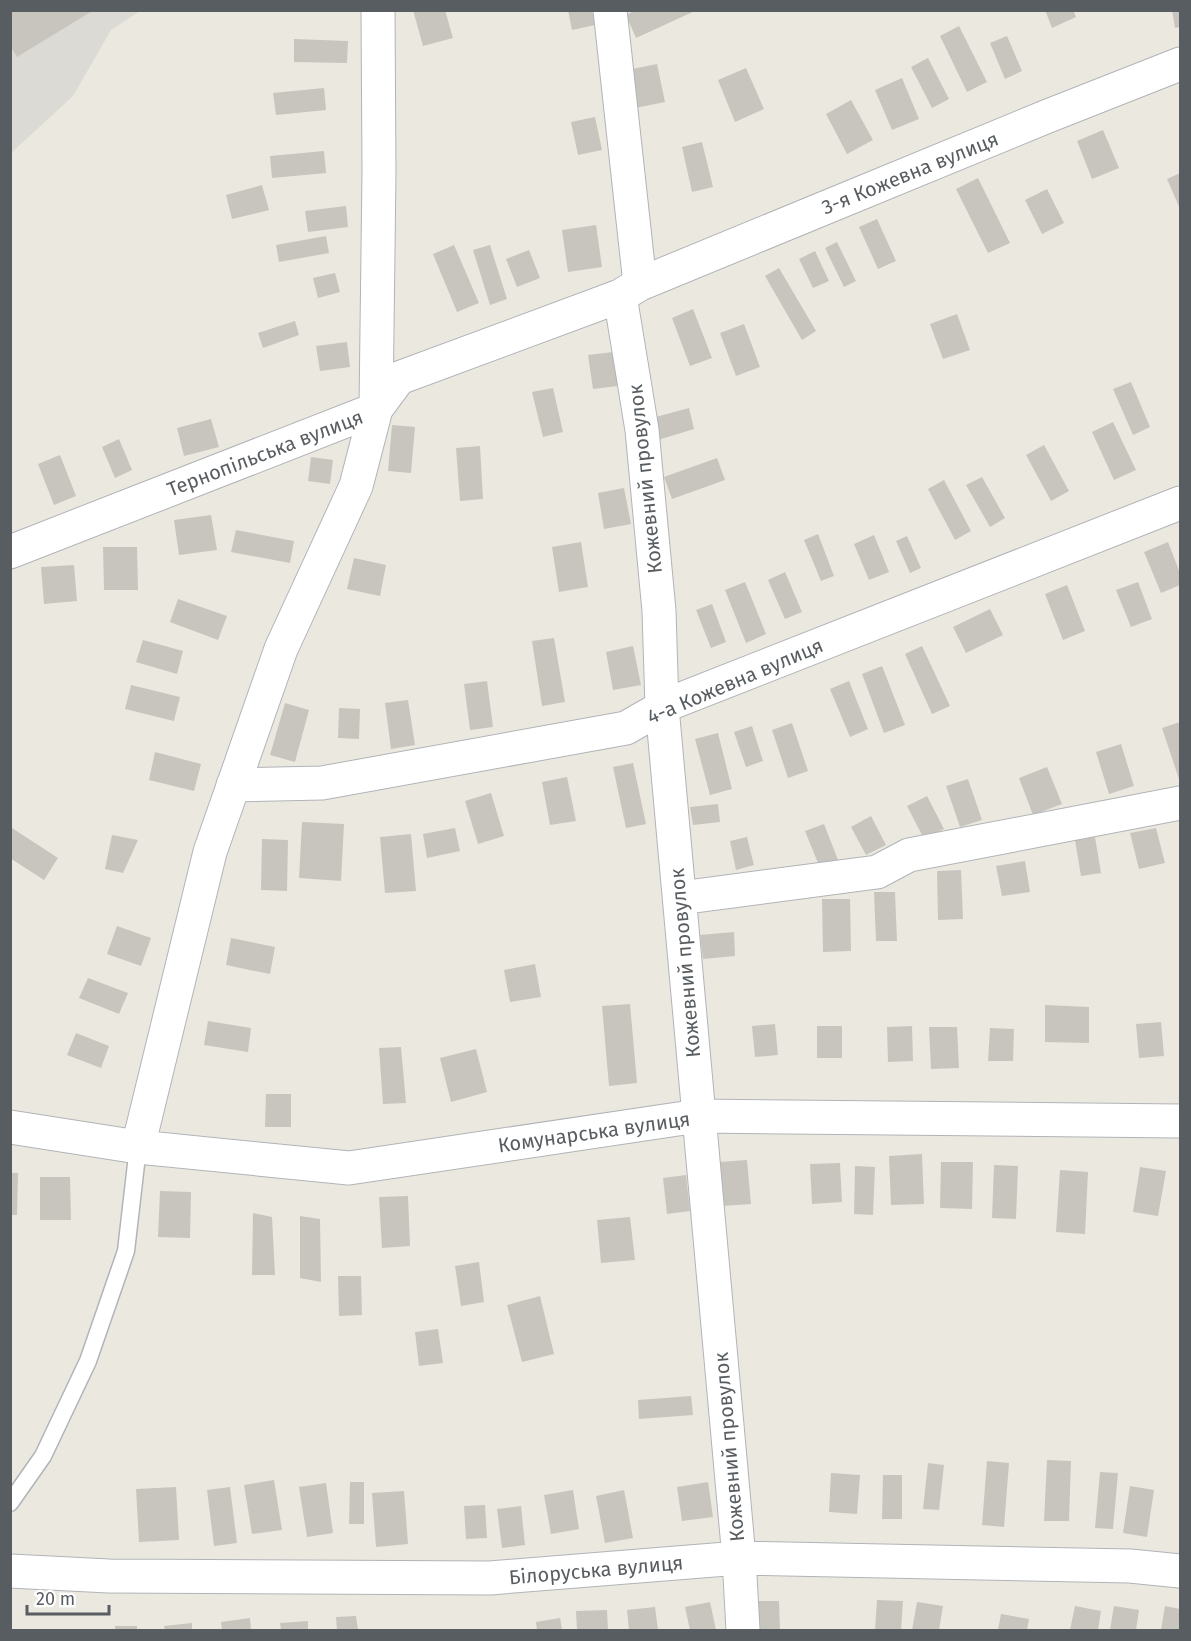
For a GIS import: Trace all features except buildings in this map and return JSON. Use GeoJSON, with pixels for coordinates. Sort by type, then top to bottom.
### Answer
{"type":"FeatureCollection","features":[{"type":"Feature","properties":{"kind":"street"},"geometry":{"type":"LineString","coordinates":[[138,1147],[210,852],[280,649],[356,486],[376,409],[379,172],[378,10]]}},
{"type":"Feature","properties":{"kind":"street","name":"Кожевний провулок"},"geometry":{"type":"LineString","coordinates":[[610,10],[630,290],[659,611],[662,707],[740,1558],[743,1630]]}},
{"type":"Feature","properties":{"kind":"street","name":"3-я Кожевна вулиця"},"geometry":{"type":"LineString","coordinates":[[630,290],[1048,116],[1180,64]]}},
{"type":"Feature","properties":{"kind":"street","name":"Тернопільська вулиця"},"geometry":{"type":"LineString","coordinates":[[10,552],[376,409],[399,378],[630,290]]}},
{"type":"Feature","properties":{"kind":"street","name":"4-а Кожевна вулиця"},"geometry":{"type":"LineString","coordinates":[[233,785],[322,783],[627,728],[662,707],[1180,503]]}},
{"type":"Feature","properties":{"kind":"street"},"geometry":{"type":"LineString","coordinates":[[680,898],[877,872],[909,855],[1180,803]]}},
{"type":"Feature","properties":{"kind":"street","name":"Комунарська вулиця"},"geometry":{"type":"LineString","coordinates":[[10,1128],[138,1147],[349,1167],[698,1116],[1180,1121]]}},
{"type":"Feature","properties":{"kind":"street","name":"Білоруська вулиця"},"geometry":{"type":"LineString","coordinates":[[10,1571],[109,1576],[490,1578],[740,1558],[1130,1566],[1180,1571]]}},
{"type":"Feature","properties":{"kind":"lane"},"geometry":{"type":"LineString","coordinates":[[10,1503],[43,1456],[88,1361],[126,1251],[138,1147]]}},
{"type":"Feature","properties":{"kind":"shaded area"},"geometry":{"type":"Polygon","coordinates":[[[11,11],[140,11],[111,30],[73,96],[11,153],[11,11]]]}}]}
